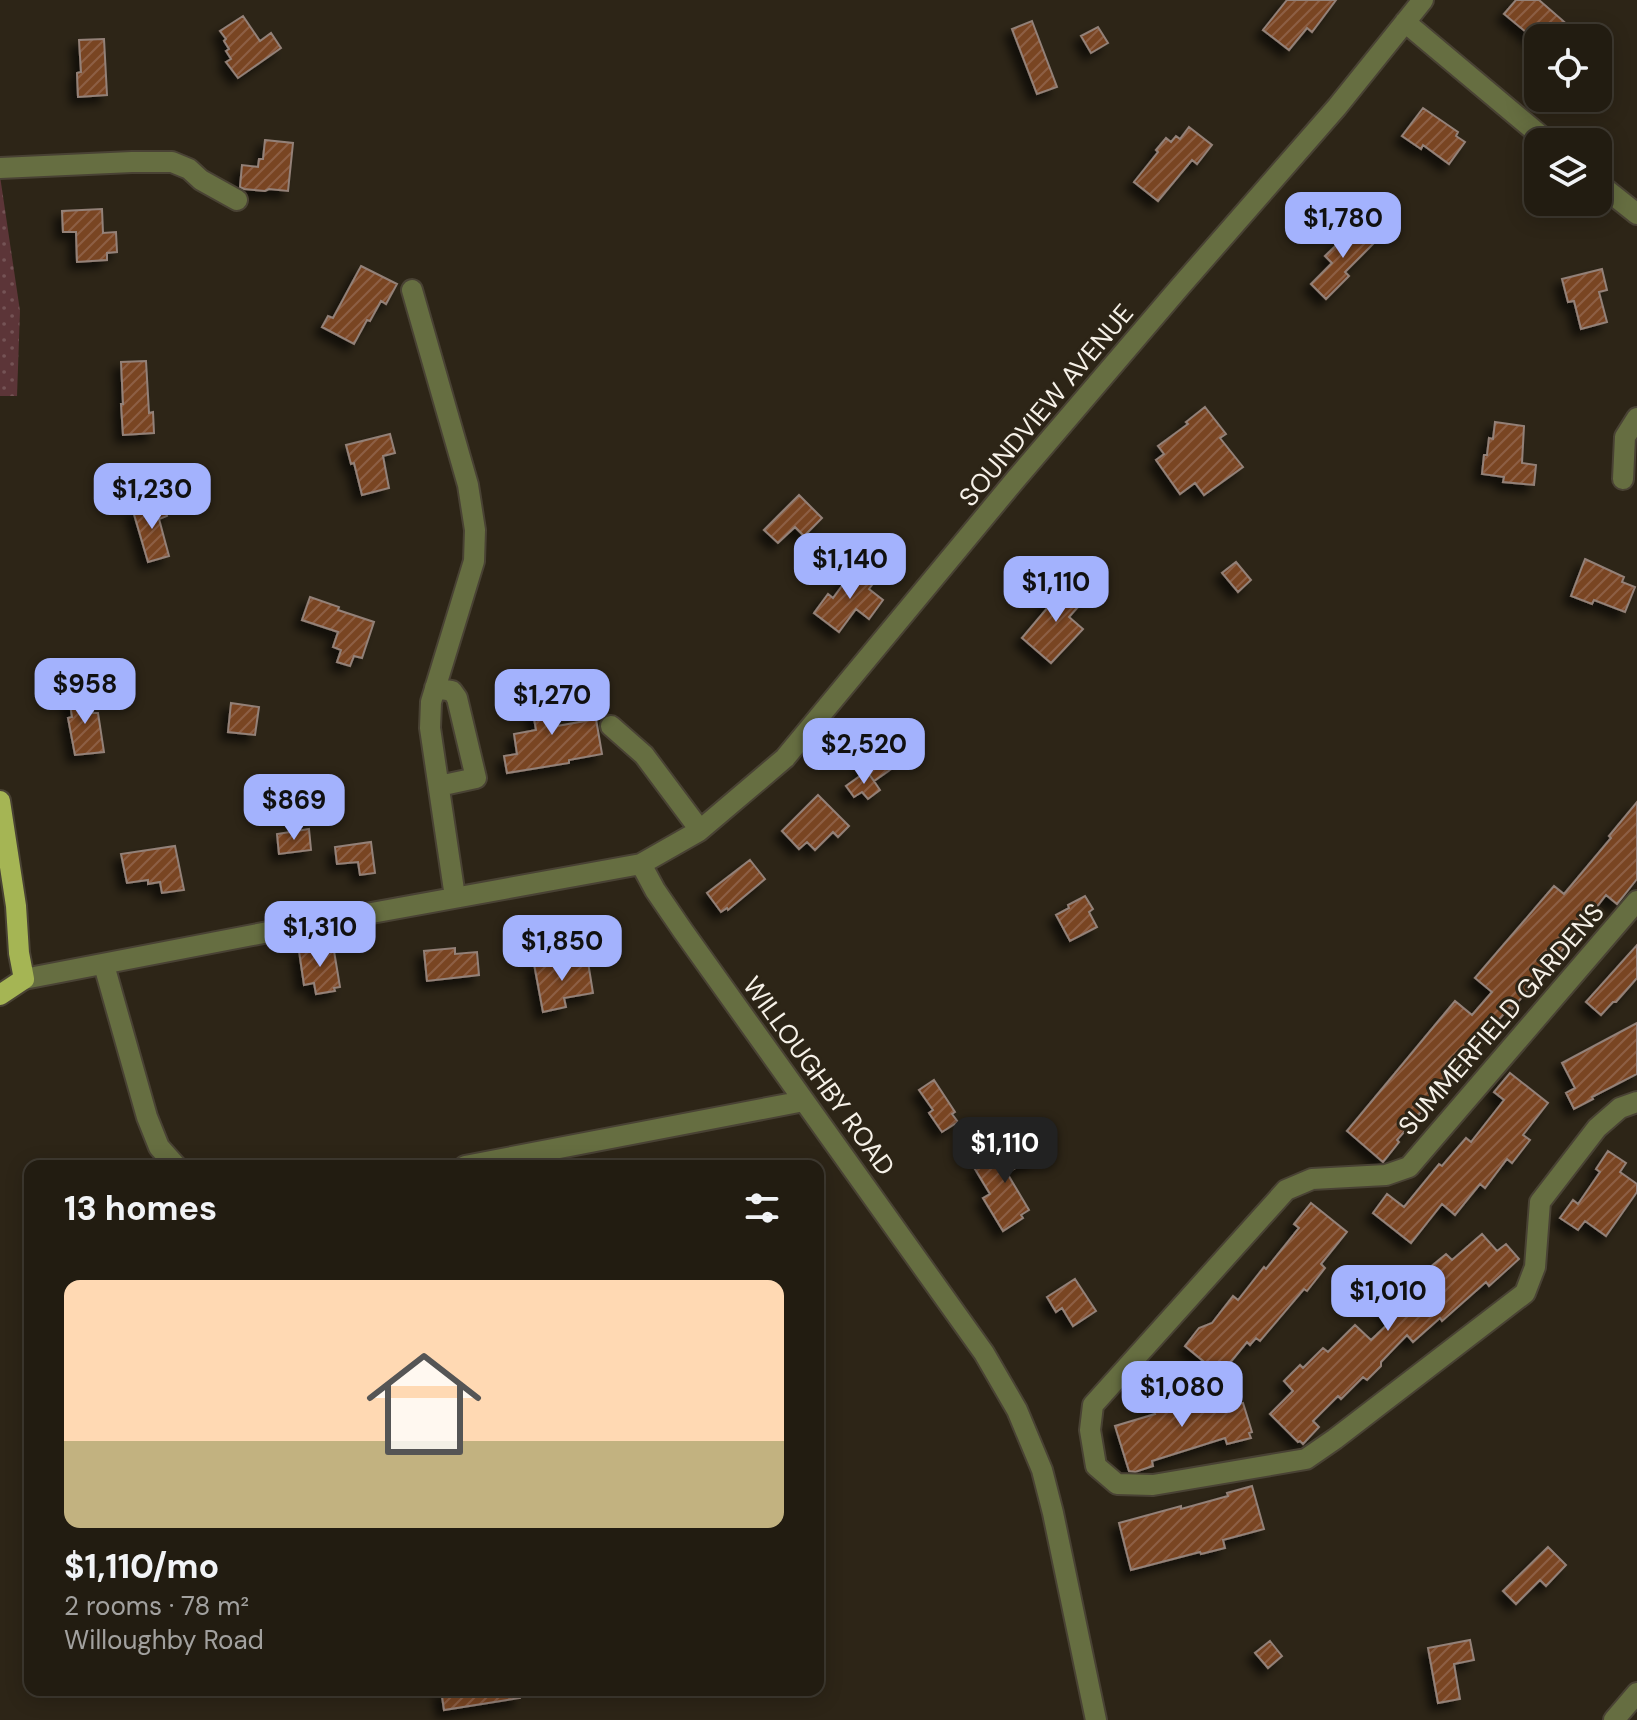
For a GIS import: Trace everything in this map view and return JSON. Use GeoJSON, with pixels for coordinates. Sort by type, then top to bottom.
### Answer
{"type":"FeatureCollection","features":[{"type":"Feature","properties":{"kind":"main road"},"geometry":{"type":"LineString","coordinates":[[0,801],[24,979]]}},
{"type":"Feature","properties":{"kind":"main road","name":"SOUNDVIEW AVENUE"},"geometry":{"type":"LineString","coordinates":[[0,995],[24,979]]}},
{"type":"Feature","properties":{"kind":"street","name":"SOUNDVIEW AVENUE"},"geometry":{"type":"LineString","coordinates":[[24,979],[641,864],[700,830],[785,758],[1016,479],[1337,107],[1423,0]]}},
{"type":"Feature","properties":{"kind":"street"},"geometry":{"type":"LineString","coordinates":[[1405,22],[1531,128]]}},
{"type":"Feature","properties":{"kind":"street"},"geometry":{"type":"LineString","coordinates":[[0,168],[172,162],[189,169],[201,180],[237,200]]}},
{"type":"Feature","properties":{"kind":"street"},"geometry":{"type":"LineString","coordinates":[[1612,194],[1637,214]]}},
{"type":"Feature","properties":{"kind":"street"},"geometry":{"type":"LineString","coordinates":[[412,290],[468,485],[475,530],[474,561],[431,702],[430,728],[455,897]]}},
{"type":"Feature","properties":{"kind":"street"},"geometry":{"type":"LineString","coordinates":[[1623,479],[1625,437],[1637,418]]}},
{"type":"Feature","properties":{"kind":"street"},"geometry":{"type":"LineString","coordinates":[[435,688],[452,691],[457,698],[476,778],[439,786]]}},
{"type":"Feature","properties":{"kind":"street"},"geometry":{"type":"LineString","coordinates":[[611,726],[644,755],[700,830]]}},
{"type":"Feature","properties":{"kind":"street","name":"WILLOUGHBY ROAD"},"geometry":{"type":"LineString","coordinates":[[641,864],[683,931],[984,1353],[1017,1410],[1042,1470],[1053,1513],[1096,1720]]}},
{"type":"Feature","properties":{"kind":"street","name":"SUMMERFIELD GARDENS"},"geometry":{"type":"LineString","coordinates":[[1637,901],[1409,1167],[1386,1175],[1312,1179],[1286,1190],[1093,1405],[1090,1430],[1096,1466],[1117,1484],[1153,1485],[1306,1459],[1525,1293],[1535,1267],[1540,1202],[1597,1128],[1620,1108],[1637,1102]]}},
{"type":"Feature","properties":{"kind":"street"},"geometry":{"type":"LineString","coordinates":[[104,965],[147,1117],[159,1147],[171,1160]]}},
{"type":"Feature","properties":{"kind":"street"},"geometry":{"type":"LineString","coordinates":[[515,1160],[804,1101]]}},
{"type":"Feature","properties":{"kind":"street"},"geometry":{"type":"LineString","coordinates":[[1614,1720],[1637,1693]]}},
{"type":"Feature","properties":{"kind":"shaded area"},"geometry":{"type":"Polygon","coordinates":[[[0,176],[20,311],[17,396],[0,396],[0,176]]]}},
{"type":"Feature","properties":{"kind":"building"},"geometry":{"type":"Polygon","coordinates":[[[1287,0],[1336,0],[1312,32],[1307,28],[1289,50],[1263,30],[1287,0]]]}},
{"type":"Feature","properties":{"kind":"building"},"geometry":{"type":"Polygon","coordinates":[[[1516,0],[1539,0],[1567,24],[1524,24],[1524,30],[1504,14],[1516,0]]]}},
{"type":"Feature","properties":{"kind":"building"},"geometry":{"type":"Polygon","coordinates":[[[243,16],[260,41],[271,33],[281,48],[238,78],[226,62],[231,59],[226,51],[229,49],[224,41],[226,39],[220,31],[243,16]]]}},
{"type":"Feature","properties":{"kind":"building"},"geometry":{"type":"Polygon","coordinates":[[[1032,21],[1057,87],[1037,94],[1012,29],[1032,21]]]}},
{"type":"Feature","properties":{"kind":"building"},"geometry":{"type":"Polygon","coordinates":[[[1098,27],[1108,43],[1091,53],[1081,36],[1098,27]]]}},
{"type":"Feature","properties":{"kind":"building"},"geometry":{"type":"Polygon","coordinates":[[[104,39],[107,95],[78,97],[77,73],[81,72],[79,40],[104,39]]]}},
{"type":"Feature","properties":{"kind":"building"},"geometry":{"type":"Polygon","coordinates":[[[1423,108],[1458,132],[1456,136],[1465,142],[1449,164],[1423,145],[1421,149],[1402,136],[1423,108]]]}},
{"type":"Feature","properties":{"kind":"building"},"geometry":{"type":"Polygon","coordinates":[[[1189,127],[1212,145],[1197,164],[1192,160],[1158,201],[1134,182],[1166,138],[1171,142],[1176,136],[1180,139],[1189,127]]]}},
{"type":"Feature","properties":{"kind":"building"},"geometry":{"type":"Polygon","coordinates":[[[265,140],[293,143],[288,191],[240,187],[242,165],[258,167],[259,159],[263,159],[265,140]]]}},
{"type":"Feature","properties":{"kind":"building"},"geometry":{"type":"Polygon","coordinates":[[[102,209],[103,233],[116,232],[117,252],[107,253],[107,260],[77,262],[76,232],[63,232],[62,211],[102,209]]]}},
{"type":"Feature","properties":{"kind":"building"},"geometry":{"type":"Polygon","coordinates":[[[1359,223],[1376,241],[1345,272],[1349,276],[1326,299],[1311,284],[1332,263],[1325,256],[1359,223]]]}},
{"type":"Feature","properties":{"kind":"building"},"geometry":{"type":"Polygon","coordinates":[[[361,266],[397,284],[386,304],[381,301],[370,321],[367,320],[354,344],[322,327],[328,316],[333,318],[361,266]]]}},
{"type":"Feature","properties":{"kind":"building"},"geometry":{"type":"Polygon","coordinates":[[[1602,269],[1607,290],[1599,292],[1607,322],[1581,329],[1574,301],[1568,302],[1562,279],[1602,269]]]}},
{"type":"Feature","properties":{"kind":"building"},"geometry":{"type":"Polygon","coordinates":[[[146,361],[149,413],[153,412],[154,433],[123,435],[121,362],[146,361]]]}},
{"type":"Feature","properties":{"kind":"building"},"geometry":{"type":"Polygon","coordinates":[[[1205,407],[1226,434],[1220,438],[1243,467],[1204,495],[1195,483],[1180,494],[1156,460],[1164,454],[1158,446],[1205,407]]]}},
{"type":"Feature","properties":{"kind":"building"},"geometry":{"type":"Polygon","coordinates":[[[1495,422],[1524,426],[1522,463],[1536,465],[1534,485],[1503,482],[1504,477],[1482,474],[1484,455],[1487,455],[1489,438],[1493,439],[1495,422]]]}},
{"type":"Feature","properties":{"kind":"building"},"geometry":{"type":"Polygon","coordinates":[[[390,434],[395,453],[383,456],[389,488],[362,495],[346,445],[390,434]]]}},
{"type":"Feature","properties":{"kind":"building"},"geometry":{"type":"Polygon","coordinates":[[[183,472],[188,488],[159,497],[154,481],[183,472]]]}},
{"type":"Feature","properties":{"kind":"building"},"geometry":{"type":"Polygon","coordinates":[[[799,495],[822,518],[804,536],[795,527],[778,543],[764,530],[799,495]]]}},
{"type":"Feature","properties":{"kind":"building"},"geometry":{"type":"Polygon","coordinates":[[[163,502],[167,516],[159,519],[169,556],[148,562],[133,511],[163,502]]]}},
{"type":"Feature","properties":{"kind":"building"},"geometry":{"type":"Polygon","coordinates":[[[1585,559],[1624,577],[1622,582],[1635,587],[1625,612],[1594,600],[1592,604],[1571,596],[1585,559]]]}},
{"type":"Feature","properties":{"kind":"building"},"geometry":{"type":"Polygon","coordinates":[[[1236,562],[1251,580],[1238,592],[1222,573],[1236,562]]]}},
{"type":"Feature","properties":{"kind":"building"},"geometry":{"type":"Polygon","coordinates":[[[856,567],[875,581],[869,589],[883,600],[869,619],[856,609],[839,632],[814,613],[828,594],[833,598],[856,567]]]}},
{"type":"Feature","properties":{"kind":"building"},"geometry":{"type":"Polygon","coordinates":[[[1063,581],[1085,599],[1069,617],[1083,629],[1051,663],[1022,638],[1049,606],[1045,603],[1063,581]]]}},
{"type":"Feature","properties":{"kind":"building"},"geometry":{"type":"Polygon","coordinates":[[[310,597],[374,622],[362,658],[354,656],[350,666],[337,662],[341,650],[333,647],[338,632],[302,620],[310,597]]]}},
{"type":"Feature","properties":{"kind":"building"},"geometry":{"type":"Polygon","coordinates":[[[550,683],[557,726],[596,719],[602,754],[507,773],[504,756],[517,754],[514,734],[536,730],[529,689],[550,683]]]}},
{"type":"Feature","properties":{"kind":"building"},"geometry":{"type":"Polygon","coordinates":[[[90,694],[93,713],[98,713],[104,752],[75,755],[68,718],[72,717],[69,697],[90,694]]]}},
{"type":"Feature","properties":{"kind":"building"},"geometry":{"type":"Polygon","coordinates":[[[231,703],[259,707],[255,735],[228,732],[231,703]]]}},
{"type":"Feature","properties":{"kind":"building"},"geometry":{"type":"Polygon","coordinates":[[[884,747],[897,765],[874,781],[861,763],[884,747]]]}},
{"type":"Feature","properties":{"kind":"building"},"geometry":{"type":"Polygon","coordinates":[[[867,771],[880,790],[868,799],[862,792],[854,797],[846,786],[867,771]]]}},
{"type":"Feature","properties":{"kind":"building"},"geometry":{"type":"Polygon","coordinates":[[[818,795],[849,826],[838,837],[833,832],[815,850],[807,842],[799,849],[782,831],[818,795]]]}},
{"type":"Feature","properties":{"kind":"building"},"geometry":{"type":"Polygon","coordinates":[[[1637,802],[1637,879],[1617,904],[1606,895],[1512,1009],[1510,1007],[1484,1036],[1484,1041],[1454,1078],[1452,1076],[1397,1140],[1399,1142],[1383,1162],[1347,1131],[1455,1001],[1472,1015],[1492,992],[1475,978],[1554,886],[1564,894],[1637,802]]]}},
{"type":"Feature","properties":{"kind":"building"},"geometry":{"type":"Polygon","coordinates":[[[309,829],[311,850],[279,854],[277,834],[309,829]]]}},
{"type":"Feature","properties":{"kind":"building"},"geometry":{"type":"Polygon","coordinates":[[[371,842],[375,873],[360,875],[358,862],[337,864],[335,847],[371,842]]]}},
{"type":"Feature","properties":{"kind":"building"},"geometry":{"type":"Polygon","coordinates":[[[175,846],[184,890],[162,893],[160,882],[127,883],[121,854],[175,846]]]}},
{"type":"Feature","properties":{"kind":"building"},"geometry":{"type":"Polygon","coordinates":[[[750,860],[765,879],[728,910],[721,912],[707,893],[750,860]]]}},
{"type":"Feature","properties":{"kind":"building"},"geometry":{"type":"Polygon","coordinates":[[[1085,896],[1093,909],[1089,912],[1097,927],[1070,941],[1056,915],[1085,896]]]}},
{"type":"Feature","properties":{"kind":"building"},"geometry":{"type":"Polygon","coordinates":[[[333,945],[340,987],[334,988],[335,991],[316,994],[314,983],[304,985],[299,951],[333,945]]]}},
{"type":"Feature","properties":{"kind":"building"},"geometry":{"type":"Polygon","coordinates":[[[1637,945],[1637,978],[1601,1015],[1586,1002],[1637,945]]]}},
{"type":"Feature","properties":{"kind":"building"},"geometry":{"type":"Polygon","coordinates":[[[455,948],[455,954],[477,952],[479,975],[427,981],[424,951],[455,948]]]}},
{"type":"Feature","properties":{"kind":"building"},"geometry":{"type":"Polygon","coordinates":[[[556,961],[557,968],[588,962],[593,993],[564,998],[566,1007],[543,1012],[534,964],[556,961]]]}},
{"type":"Feature","properties":{"kind":"building"},"geometry":{"type":"Polygon","coordinates":[[[1637,1023],[1637,1074],[1574,1109],[1566,1093],[1575,1088],[1562,1063],[1637,1023]]]}},
{"type":"Feature","properties":{"kind":"building"},"geometry":{"type":"Polygon","coordinates":[[[1510,1073],[1548,1103],[1523,1135],[1530,1140],[1512,1163],[1507,1159],[1485,1188],[1480,1184],[1455,1215],[1442,1204],[1411,1243],[1373,1213],[1387,1194],[1404,1207],[1439,1164],[1442,1166],[1466,1138],[1471,1142],[1504,1100],[1494,1092],[1510,1073]]]}},
{"type":"Feature","properties":{"kind":"building"},"geometry":{"type":"Polygon","coordinates":[[[934,1080],[958,1122],[942,1132],[929,1113],[933,1110],[919,1090],[934,1080]]]}},
{"type":"Feature","properties":{"kind":"building"},"geometry":{"type":"Polygon","coordinates":[[[1012,1146],[1035,1148],[1034,1162],[1026,1162],[1007,1173],[1029,1210],[1021,1215],[1023,1218],[1003,1231],[983,1198],[990,1194],[975,1169],[1012,1146]]]}},
{"type":"Feature","properties":{"kind":"building"},"geometry":{"type":"Polygon","coordinates":[[[1608,1151],[1626,1163],[1620,1172],[1637,1184],[1637,1192],[1606,1236],[1585,1221],[1578,1230],[1560,1218],[1573,1200],[1578,1204],[1600,1172],[1596,1169],[1608,1151]]]}},
{"type":"Feature","properties":{"kind":"building"},"geometry":{"type":"Polygon","coordinates":[[[1311,1203],[1347,1232],[1321,1264],[1325,1268],[1307,1291],[1304,1289],[1260,1341],[1256,1338],[1250,1345],[1247,1342],[1220,1375],[1185,1346],[1199,1328],[1212,1323],[1233,1296],[1238,1300],[1264,1267],[1266,1269],[1299,1228],[1294,1224],[1311,1203]]]}},
{"type":"Feature","properties":{"kind":"building"},"geometry":{"type":"Polygon","coordinates":[[[1482,1234],[1497,1251],[1506,1244],[1519,1259],[1489,1286],[1486,1282],[1413,1342],[1407,1335],[1367,1380],[1363,1377],[1313,1421],[1319,1427],[1303,1444],[1270,1414],[1293,1391],[1284,1381],[1300,1365],[1303,1368],[1323,1348],[1328,1352],[1355,1325],[1371,1340],[1393,1319],[1382,1307],[1446,1254],[1452,1260],[1482,1234]]]}},
{"type":"Feature","properties":{"kind":"building"},"geometry":{"type":"Polygon","coordinates":[[[1075,1279],[1096,1311],[1073,1326],[1062,1308],[1056,1312],[1047,1297],[1075,1279]]]}},
{"type":"Feature","properties":{"kind":"building"},"geometry":{"type":"Polygon","coordinates":[[[1209,1390],[1197,1404],[1236,1393],[1239,1404],[1243,1403],[1251,1438],[1227,1444],[1225,1438],[1152,1461],[1153,1466],[1129,1471],[1115,1426],[1155,1414],[1152,1407],[1209,1390]]]}},
{"type":"Feature","properties":{"kind":"building"},"geometry":{"type":"Polygon","coordinates":[[[1252,1486],[1264,1529],[1223,1540],[1225,1548],[1131,1570],[1119,1523],[1228,1496],[1227,1493],[1252,1486]]]}},
{"type":"Feature","properties":{"kind":"building"},"geometry":{"type":"Polygon","coordinates":[[[1548,1547],[1566,1565],[1546,1586],[1540,1580],[1516,1604],[1503,1591],[1548,1547]]]}},
{"type":"Feature","properties":{"kind":"building"},"geometry":{"type":"Polygon","coordinates":[[[1470,1640],[1474,1660],[1454,1664],[1460,1699],[1438,1703],[1428,1648],[1470,1640]]]}},
{"type":"Feature","properties":{"kind":"building"},"geometry":{"type":"Polygon","coordinates":[[[1270,1641],[1282,1656],[1268,1668],[1255,1653],[1270,1641]]]}},
{"type":"Feature","properties":{"kind":"building"},"geometry":{"type":"Polygon","coordinates":[[[442,1696],[520,1696],[520,1698],[444,1710],[442,1696]]]}}]}
